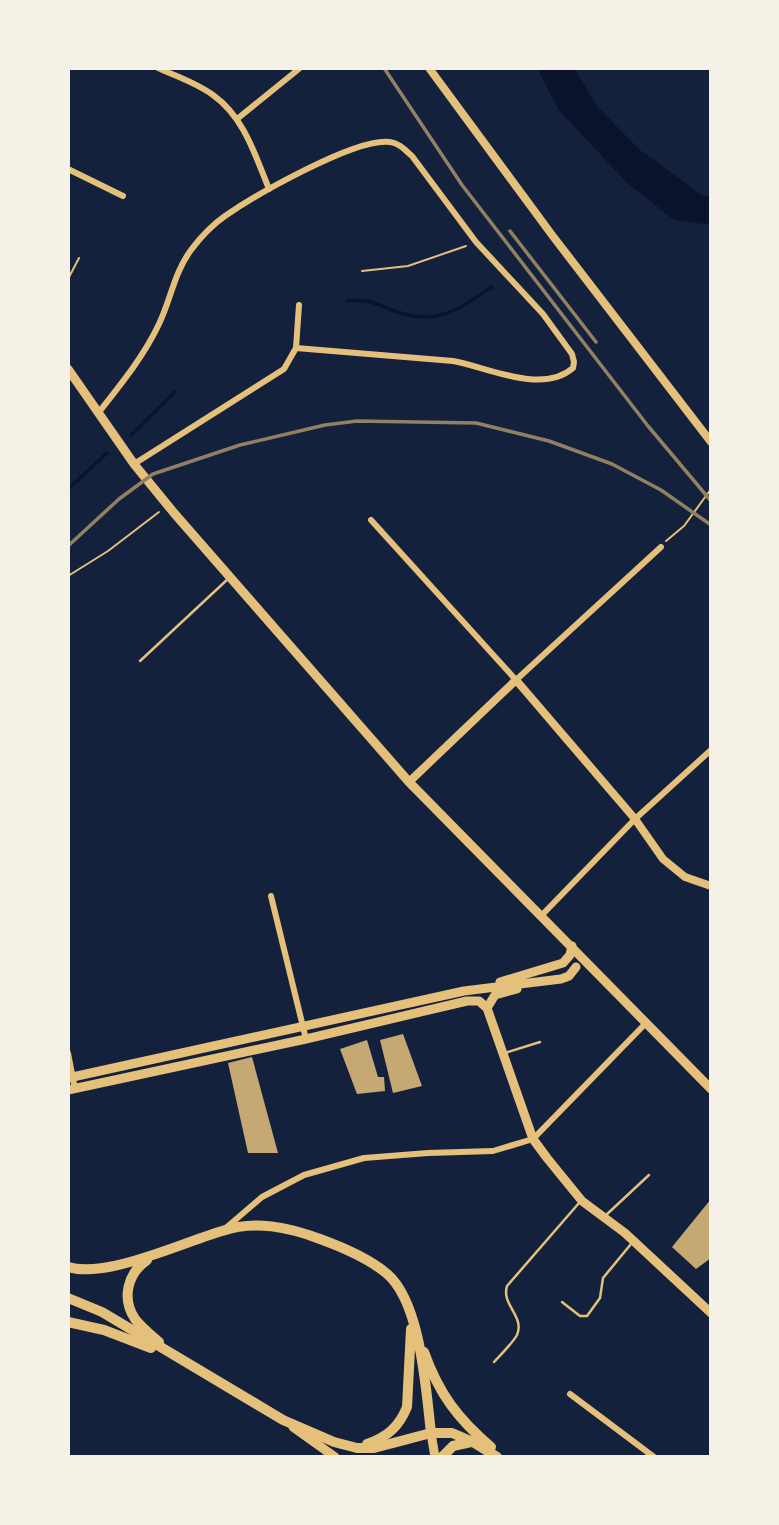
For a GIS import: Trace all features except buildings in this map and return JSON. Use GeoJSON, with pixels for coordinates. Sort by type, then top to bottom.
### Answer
{"type":"FeatureCollection","features":[{"type":"Feature","properties":{"kind":"main road"},"geometry":{"type":"LineString","coordinates":[[68,369],[134,464],[168,506],[410,782],[711,1088]]}},
{"type":"Feature","properties":{"kind":"main road"},"geometry":{"type":"LineString","coordinates":[[487,1008],[495,995],[569,976],[576,967],[576,954],[572,946]]}},
{"type":"Feature","properties":{"kind":"main road"},"geometry":{"type":"LineString","coordinates":[[70,1078],[485,987],[563,963],[570,955],[572,946]]}},
{"type":"Feature","properties":{"kind":"main road"},"geometry":{"type":"LineString","coordinates":[[576,967],[598,973]]}},
{"type":"Feature","properties":{"kind":"main road"},"geometry":{"type":"LineString","coordinates":[[485,987],[539,983]]}},
{"type":"Feature","properties":{"kind":"main road"},"geometry":{"type":"LineString","coordinates":[[72,1090],[467,1001],[479,1001],[487,1008],[533,1139],[582,1201],[634,1241],[711,1313]]}},
{"type":"Feature","properties":{"kind":"main road"},"geometry":{"type":"LineString","coordinates":[[71,1268],[112,1266],[225,1230],[253,1225],[299,1231],[326,1241],[370,1262],[388,1274],[410,1311],[431,1373],[450,1406],[499,1457]]}},
{"type":"Feature","properties":{"kind":"main road"},"geometry":{"type":"LineString","coordinates":[[156,1254],[138,1266],[132,1276],[128,1297],[136,1319],[175,1357]]}},
{"type":"Feature","properties":{"kind":"main road"},"geometry":{"type":"LineString","coordinates":[[68,1298],[102,1312],[283,1420],[335,1457]]}},
{"type":"Feature","properties":{"kind":"main road"},"geometry":{"type":"LineString","coordinates":[[357,1448],[393,1431],[407,1407],[412,1338],[410,1311]]}},
{"type":"Feature","properties":{"kind":"main road"},"geometry":{"type":"LineString","coordinates":[[68,1322],[104,1330],[175,1357]]}},
{"type":"Feature","properties":{"kind":"main road"},"geometry":{"type":"LineString","coordinates":[[419,1340],[435,1457]]}},
{"type":"Feature","properties":{"kind":"main road"},"geometry":{"type":"LineString","coordinates":[[283,1420],[334,1442],[357,1448],[374,1448],[431,1433],[452,1433],[499,1457]]}},
{"type":"Feature","properties":{"kind":"main road"},"geometry":{"type":"LineString","coordinates":[[442,1457],[453,1446],[473,1442]]}},
{"type":"Feature","properties":{"kind":"street"},"geometry":{"type":"LineString","coordinates":[[158,68],[214,95],[237,119],[245,131],[269,189]]}},
{"type":"Feature","properties":{"kind":"street"},"geometry":{"type":"LineString","coordinates":[[237,119],[300,68]]}},
{"type":"Feature","properties":{"kind":"street"},"geometry":{"type":"LineString","coordinates":[[429,68],[552,236],[711,442]]}},
{"type":"Feature","properties":{"kind":"street"},"geometry":{"type":"LineString","coordinates":[[99,412],[128,374],[160,323],[180,267],[191,249],[224,217],[269,189],[351,149],[380,142],[391,142],[412,156],[477,242],[560,335],[575,362],[573,368],[560,377],[516,379],[453,361],[296,348]]}},
{"type":"Feature","properties":{"kind":"street"},"geometry":{"type":"LineString","coordinates":[[68,169],[124,196]]}},
{"type":"Feature","properties":{"kind":"street"},"geometry":{"type":"LineString","coordinates":[[134,464],[284,369],[296,348],[299,304]]}},
{"type":"Feature","properties":{"kind":"street"},"geometry":{"type":"LineString","coordinates":[[371,520],[516,680],[635,820],[672,868],[685,877],[711,886]]}},
{"type":"Feature","properties":{"kind":"street"},"geometry":{"type":"LineString","coordinates":[[410,782],[661,547]]}},
{"type":"Feature","properties":{"kind":"street"},"geometry":{"type":"LineString","coordinates":[[542,915],[635,820],[711,750]]}},
{"type":"Feature","properties":{"kind":"street"},"geometry":{"type":"LineString","coordinates":[[271,896],[306,1039]]}},
{"type":"Feature","properties":{"kind":"street"},"geometry":{"type":"LineString","coordinates":[[225,1230],[262,1197],[304,1175],[364,1158],[493,1151],[533,1139],[646,1023]]}},
{"type":"Feature","properties":{"kind":"street"},"geometry":{"type":"LineString","coordinates":[[68,1053],[72,1090]]}},
{"type":"Feature","properties":{"kind":"street"},"geometry":{"type":"LineString","coordinates":[[570,1394],[644,1454],[654,1457]]}},
{"type":"Feature","properties":{"kind":"lane"},"geometry":{"type":"LineString","coordinates":[[140,661],[229,578]]}},
{"type":"Feature","properties":{"kind":"lane"},"geometry":{"type":"LineString","coordinates":[[502,1054],[540,1042]]}},
{"type":"Feature","properties":{"kind":"lane"},"geometry":{"type":"LineString","coordinates":[[604,1217],[649,1175]]}},
{"type":"Feature","properties":{"kind":"lane"},"geometry":{"type":"LineString","coordinates":[[494,1362],[516,1336],[519,1326],[504,1294],[507,1286],[582,1201]]}},
{"type":"Feature","properties":{"kind":"lane"},"geometry":{"type":"LineString","coordinates":[[562,1302],[580,1316],[587,1316],[600,1298],[603,1278],[634,1241]]}},
{"type":"Feature","properties":{"kind":"path"},"geometry":{"type":"LineString","coordinates":[[362,271],[408,266],[477,242]]}},
{"type":"Feature","properties":{"kind":"path"},"geometry":{"type":"LineString","coordinates":[[68,279],[79,258]]}},
{"type":"Feature","properties":{"kind":"path"},"geometry":{"type":"LineString","coordinates":[[661,547],[684,526],[711,489]]}},
{"type":"Feature","properties":{"kind":"path"},"geometry":{"type":"LineString","coordinates":[[68,576],[168,506]]}},
{"type":"Feature","properties":{"kind":"water"},"geometry":{"type":"Polygon","coordinates":[[[537,68],[574,68],[597,106],[640,150],[703,196],[711,196],[711,225],[674,220],[626,182],[558,109],[537,68]]]}},
{"type":"Feature","properties":{"kind":"waterway"},"geometry":{"type":"LineString","coordinates":[[347,301],[368,301],[410,315],[435,316],[457,308],[492,287]]}},
{"type":"Feature","properties":{"kind":"waterway"},"geometry":{"type":"LineString","coordinates":[[131,435],[175,392]]}},
{"type":"Feature","properties":{"kind":"waterway"},"geometry":{"type":"LineString","coordinates":[[68,489],[107,453]]}},
{"type":"Feature","properties":{"kind":"railway"},"geometry":{"type":"LineString","coordinates":[[384,68],[462,185],[648,426],[711,501]]}},
{"type":"Feature","properties":{"kind":"railway"},"geometry":{"type":"LineString","coordinates":[[510,231],[596,342]]}},
{"type":"Feature","properties":{"kind":"railway"},"geometry":{"type":"LineString","coordinates":[[68,546],[119,499],[153,474],[240,445],[325,425],[357,421],[476,423],[549,441],[612,464],[661,490],[711,525]]}}]}
